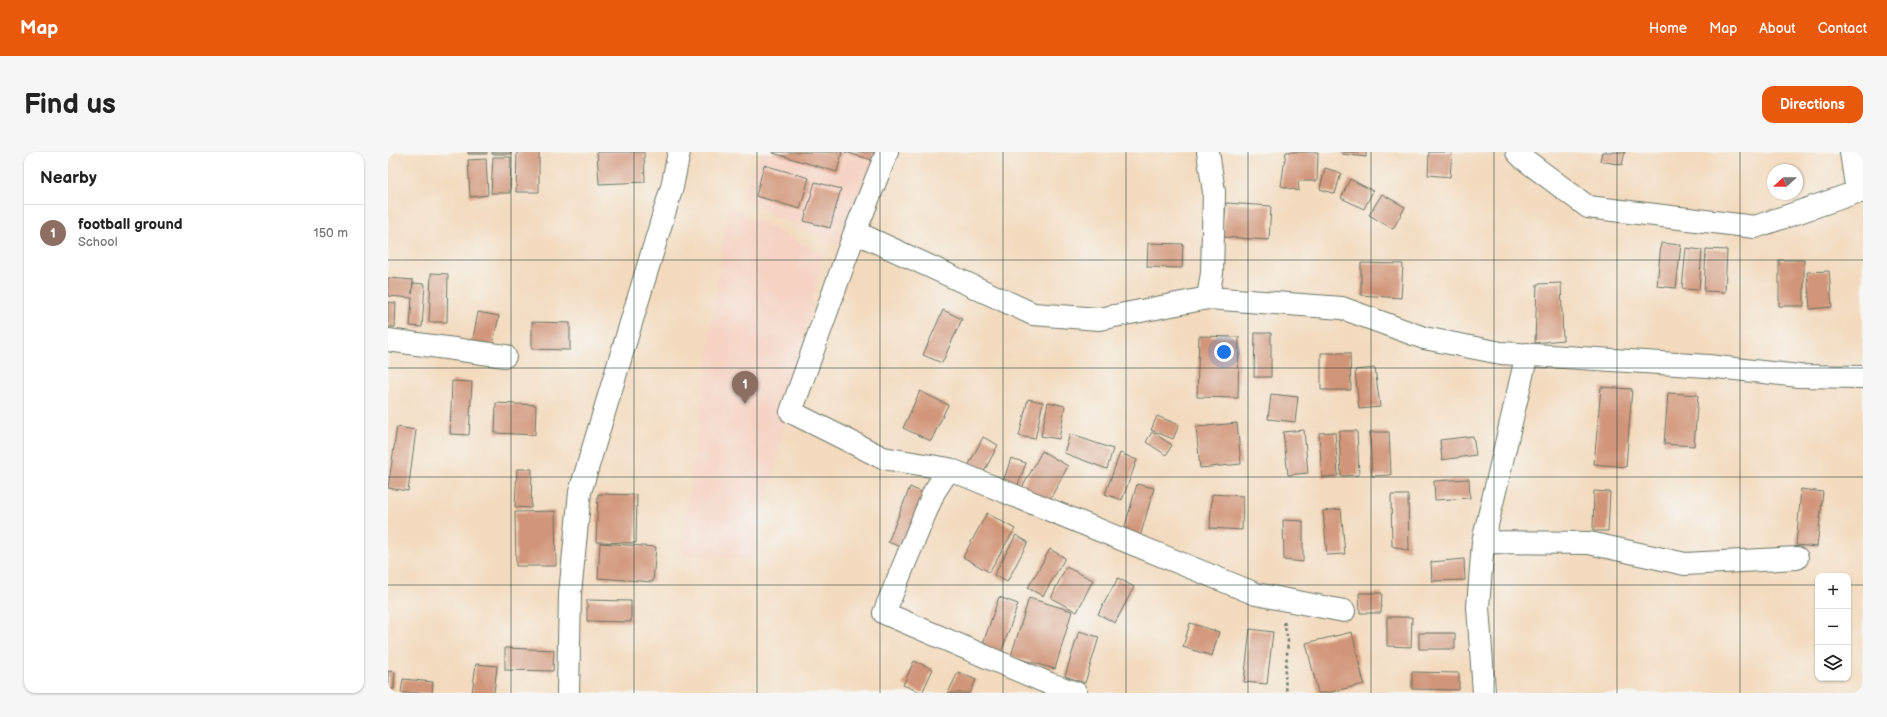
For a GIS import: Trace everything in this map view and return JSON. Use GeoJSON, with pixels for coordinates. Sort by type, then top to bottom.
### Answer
{"type":"FeatureCollection","features":[{"type":"Feature","properties":{"kind":"street"},"geometry":{"type":"LineString","coordinates":[[568,693],[570,594],[580,492],[672,187],[679,152]]}},
{"type":"Feature","properties":{"kind":"street"},"geometry":{"type":"LineString","coordinates":[[887,152],[855,232],[791,412],[882,458],[949,469],[1256,594],[1344,611]]}},
{"type":"Feature","properties":{"kind":"street"},"geometry":{"type":"LineString","coordinates":[[1208,152],[1214,192],[1212,273],[1208,298]]}},
{"type":"Feature","properties":{"kind":"street"},"geometry":{"type":"LineString","coordinates":[[1517,152],[1524,159],[1588,207],[1755,227],[1860,192],[1850,152]]}},
{"type":"Feature","properties":{"kind":"street"},"geometry":{"type":"LineString","coordinates":[[855,232],[1033,314],[1099,319],[1208,298],[1342,308],[1424,338],[1500,353],[1708,366],[1799,376],[1863,377]]}},
{"type":"Feature","properties":{"kind":"street"},"geometry":{"type":"LineString","coordinates":[[388,340],[505,356]]}},
{"type":"Feature","properties":{"kind":"street"},"geometry":{"type":"LineString","coordinates":[[1484,693],[1478,607],[1483,542],[1527,354]]}},
{"type":"Feature","properties":{"kind":"street"},"geometry":{"type":"LineString","coordinates":[[949,469],[934,492],[884,613],[1050,684],[1076,693]]}},
{"type":"Feature","properties":{"kind":"street"},"geometry":{"type":"LineString","coordinates":[[1483,542],[1589,543],[1685,564],[1797,558]]}},
{"type":"Feature","properties":{"kind":"path"},"geometry":{"type":"LineString","coordinates":[[1278,598],[1288,641],[1285,680],[1287,693]]}},
{"type":"Feature","properties":{"kind":"shaded area"},"geometry":{"type":"Polygon","coordinates":[[[762,152],[879,152],[840,246],[740,199],[762,152]]]}},
{"type":"Feature","properties":{"kind":"shaded area"},"geometry":{"type":"Polygon","coordinates":[[[728,206],[823,254],[754,560],[681,555],[728,206]]]}},
{"type":"Feature","properties":{"kind":"building"},"geometry":{"type":"Polygon","coordinates":[[[468,152],[487,152],[487,154],[468,154],[468,152]]]}},
{"type":"Feature","properties":{"kind":"building"},"geometry":{"type":"Polygon","coordinates":[[[492,152],[511,152],[511,154],[492,154],[492,152]]]}},
{"type":"Feature","properties":{"kind":"building"},"geometry":{"type":"Polygon","coordinates":[[[517,152],[539,152],[539,192],[516,192],[517,152]]]}},
{"type":"Feature","properties":{"kind":"building"},"geometry":{"type":"Polygon","coordinates":[[[597,152],[644,152],[645,182],[599,184],[597,152]]]}},
{"type":"Feature","properties":{"kind":"building"},"geometry":{"type":"Polygon","coordinates":[[[773,152],[842,152],[837,172],[773,152]]]}},
{"type":"Feature","properties":{"kind":"building"},"geometry":{"type":"Polygon","coordinates":[[[845,152],[874,152],[872,160],[845,152]]]}},
{"type":"Feature","properties":{"kind":"building"},"geometry":{"type":"Polygon","coordinates":[[[1286,152],[1318,152],[1317,181],[1298,181],[1299,191],[1281,186],[1286,152]]]}},
{"type":"Feature","properties":{"kind":"building"},"geometry":{"type":"Polygon","coordinates":[[[1342,152],[1366,152],[1366,157],[1342,154],[1342,152]]]}},
{"type":"Feature","properties":{"kind":"building"},"geometry":{"type":"Polygon","coordinates":[[[1429,152],[1452,152],[1450,177],[1428,175],[1429,152]]]}},
{"type":"Feature","properties":{"kind":"building"},"geometry":{"type":"Polygon","coordinates":[[[1602,152],[1625,152],[1622,165],[1600,161],[1602,152]]]}},
{"type":"Feature","properties":{"kind":"building"},"geometry":{"type":"Polygon","coordinates":[[[493,157],[511,157],[510,193],[491,193],[493,157]]]}},
{"type":"Feature","properties":{"kind":"building"},"geometry":{"type":"Polygon","coordinates":[[[486,159],[488,195],[470,197],[468,160],[486,159]]]}},
{"type":"Feature","properties":{"kind":"building"},"geometry":{"type":"Polygon","coordinates":[[[764,165],[809,178],[800,209],[756,196],[764,165]]]}},
{"type":"Feature","properties":{"kind":"building"},"geometry":{"type":"Polygon","coordinates":[[[1325,168],[1341,173],[1335,194],[1320,189],[1325,168]]]}},
{"type":"Feature","properties":{"kind":"building"},"geometry":{"type":"Polygon","coordinates":[[[1350,179],[1373,191],[1364,209],[1341,198],[1350,179]]]}},
{"type":"Feature","properties":{"kind":"building"},"geometry":{"type":"Polygon","coordinates":[[[815,182],[841,189],[830,228],[804,221],[815,182]]]}},
{"type":"Feature","properties":{"kind":"building"},"geometry":{"type":"Polygon","coordinates":[[[1382,194],[1405,207],[1393,229],[1369,215],[1382,194]]]}},
{"type":"Feature","properties":{"kind":"building"},"geometry":{"type":"Polygon","coordinates":[[[1226,203],[1271,206],[1269,240],[1223,237],[1226,203]]]}},
{"type":"Feature","properties":{"kind":"building"},"geometry":{"type":"Polygon","coordinates":[[[1148,243],[1183,244],[1182,268],[1147,267],[1148,243]]]}},
{"type":"Feature","properties":{"kind":"building"},"geometry":{"type":"Polygon","coordinates":[[[1661,243],[1681,245],[1676,288],[1657,286],[1661,243]]]}},
{"type":"Feature","properties":{"kind":"building"},"geometry":{"type":"Polygon","coordinates":[[[1686,248],[1702,250],[1699,290],[1682,289],[1686,248]]]}},
{"type":"Feature","properties":{"kind":"building"},"geometry":{"type":"Polygon","coordinates":[[[1706,249],[1727,250],[1725,292],[1704,291],[1706,249]]]}},
{"type":"Feature","properties":{"kind":"building"},"geometry":{"type":"Polygon","coordinates":[[[1779,260],[1804,260],[1804,306],[1779,306],[1779,260]]]}},
{"type":"Feature","properties":{"kind":"building"},"geometry":{"type":"Polygon","coordinates":[[[1361,263],[1403,264],[1401,298],[1361,295],[1361,263]]]}},
{"type":"Feature","properties":{"kind":"building"},"geometry":{"type":"Polygon","coordinates":[[[1829,271],[1832,307],[1810,309],[1807,272],[1829,271]]]}},
{"type":"Feature","properties":{"kind":"building"},"geometry":{"type":"Polygon","coordinates":[[[431,273],[448,274],[447,322],[429,322],[431,273]]]}},
{"type":"Feature","properties":{"kind":"building"},"geometry":{"type":"Polygon","coordinates":[[[388,278],[413,280],[412,294],[413,283],[425,284],[422,327],[410,326],[412,298],[388,296],[388,278]]]}},
{"type":"Feature","properties":{"kind":"building"},"geometry":{"type":"Polygon","coordinates":[[[1561,283],[1563,340],[1535,343],[1537,284],[1561,283]]]}},
{"type":"Feature","properties":{"kind":"building"},"geometry":{"type":"Polygon","coordinates":[[[388,302],[396,303],[395,327],[388,327],[388,302]]]}},
{"type":"Feature","properties":{"kind":"building"},"geometry":{"type":"Polygon","coordinates":[[[943,310],[962,319],[942,363],[923,355],[943,310]]]}},
{"type":"Feature","properties":{"kind":"building"},"geometry":{"type":"Polygon","coordinates":[[[478,312],[499,316],[492,348],[472,344],[478,312]]]}},
{"type":"Feature","properties":{"kind":"building"},"geometry":{"type":"Polygon","coordinates":[[[532,322],[570,323],[570,350],[532,349],[532,322]]]}},
{"type":"Feature","properties":{"kind":"building"},"geometry":{"type":"Polygon","coordinates":[[[1255,333],[1271,333],[1271,377],[1254,377],[1255,333]]]}},
{"type":"Feature","properties":{"kind":"building"},"geometry":{"type":"Polygon","coordinates":[[[1199,336],[1239,337],[1238,398],[1197,397],[1199,336]]]}},
{"type":"Feature","properties":{"kind":"building"},"geometry":{"type":"Polygon","coordinates":[[[1321,353],[1350,353],[1351,390],[1321,390],[1321,353]]]}},
{"type":"Feature","properties":{"kind":"building"},"geometry":{"type":"Polygon","coordinates":[[[1375,368],[1380,407],[1359,409],[1355,370],[1375,368]]]}},
{"type":"Feature","properties":{"kind":"building"},"geometry":{"type":"Polygon","coordinates":[[[452,381],[472,382],[469,435],[450,434],[452,381]]]}},
{"type":"Feature","properties":{"kind":"building"},"geometry":{"type":"Polygon","coordinates":[[[1601,387],[1632,389],[1626,467],[1594,464],[1601,387]]]}},
{"type":"Feature","properties":{"kind":"building"},"geometry":{"type":"Polygon","coordinates":[[[920,391],[948,405],[931,441],[903,428],[920,391]]]}},
{"type":"Feature","properties":{"kind":"building"},"geometry":{"type":"Polygon","coordinates":[[[1668,393],[1698,395],[1694,446],[1664,444],[1668,393]]]}},
{"type":"Feature","properties":{"kind":"building"},"geometry":{"type":"Polygon","coordinates":[[[1271,394],[1298,397],[1295,422],[1268,419],[1271,394]]]}},
{"type":"Feature","properties":{"kind":"building"},"geometry":{"type":"Polygon","coordinates":[[[1028,399],[1043,402],[1035,439],[1019,436],[1028,399]]]}},
{"type":"Feature","properties":{"kind":"building"},"geometry":{"type":"Polygon","coordinates":[[[1048,402],[1065,406],[1059,439],[1041,436],[1048,402]]]}},
{"type":"Feature","properties":{"kind":"building"},"geometry":{"type":"Polygon","coordinates":[[[496,403],[536,405],[535,435],[495,433],[496,403]]]}},
{"type":"Feature","properties":{"kind":"building"},"geometry":{"type":"Polygon","coordinates":[[[1157,416],[1179,425],[1173,439],[1151,430],[1157,416]]]}},
{"type":"Feature","properties":{"kind":"building"},"geometry":{"type":"Polygon","coordinates":[[[1237,423],[1241,464],[1200,468],[1196,427],[1237,423]]]}},
{"type":"Feature","properties":{"kind":"building"},"geometry":{"type":"Polygon","coordinates":[[[397,427],[416,430],[408,491],[388,488],[397,427]]]}},
{"type":"Feature","properties":{"kind":"building"},"geometry":{"type":"Polygon","coordinates":[[[1304,430],[1308,473],[1288,475],[1283,432],[1304,430]]]}},
{"type":"Feature","properties":{"kind":"building"},"geometry":{"type":"Polygon","coordinates":[[[1339,431],[1357,431],[1359,475],[1341,476],[1339,431]]]}},
{"type":"Feature","properties":{"kind":"building"},"geometry":{"type":"Polygon","coordinates":[[[1152,432],[1172,445],[1166,455],[1146,442],[1152,432]]]}},
{"type":"Feature","properties":{"kind":"building"},"geometry":{"type":"Polygon","coordinates":[[[1335,432],[1338,476],[1322,477],[1319,433],[1335,432]]]}},
{"type":"Feature","properties":{"kind":"building"},"geometry":{"type":"Polygon","coordinates":[[[1370,432],[1389,432],[1391,475],[1372,476],[1370,432]]]}},
{"type":"Feature","properties":{"kind":"building"},"geometry":{"type":"Polygon","coordinates":[[[1070,434],[1113,449],[1107,469],[1064,453],[1070,434]]]}},
{"type":"Feature","properties":{"kind":"building"},"geometry":{"type":"Polygon","coordinates":[[[1473,436],[1476,455],[1442,460],[1440,440],[1473,436]]]}},
{"type":"Feature","properties":{"kind":"building"},"geometry":{"type":"Polygon","coordinates":[[[983,437],[998,445],[980,479],[965,472],[983,437]]]}},
{"type":"Feature","properties":{"kind":"building"},"geometry":{"type":"Polygon","coordinates":[[[1042,451],[1068,466],[1048,503],[1022,488],[1042,451]]]}},
{"type":"Feature","properties":{"kind":"building"},"geometry":{"type":"Polygon","coordinates":[[[1120,453],[1137,460],[1122,500],[1105,494],[1120,453]]]}},
{"type":"Feature","properties":{"kind":"building"},"geometry":{"type":"Polygon","coordinates":[[[1011,458],[1026,463],[1016,490],[1002,485],[1011,458]]]}},
{"type":"Feature","properties":{"kind":"building"},"geometry":{"type":"Polygon","coordinates":[[[517,469],[532,469],[531,508],[515,507],[517,469]]]}},
{"type":"Feature","properties":{"kind":"building"},"geometry":{"type":"Polygon","coordinates":[[[1469,479],[1470,498],[1435,500],[1434,481],[1469,479]]]}},
{"type":"Feature","properties":{"kind":"building"},"geometry":{"type":"Polygon","coordinates":[[[1137,484],[1154,488],[1140,537],[1123,533],[1137,484]]]}},
{"type":"Feature","properties":{"kind":"building"},"geometry":{"type":"Polygon","coordinates":[[[910,487],[928,495],[906,549],[888,542],[910,487]]]}},
{"type":"Feature","properties":{"kind":"building"},"geometry":{"type":"Polygon","coordinates":[[[1801,489],[1823,492],[1817,547],[1796,545],[1801,489]]]}},
{"type":"Feature","properties":{"kind":"building"},"geometry":{"type":"Polygon","coordinates":[[[1594,491],[1610,492],[1608,531],[1593,531],[1594,491]]]}},
{"type":"Feature","properties":{"kind":"building"},"geometry":{"type":"Polygon","coordinates":[[[598,494],[637,495],[636,543],[596,542],[598,494]]]}},
{"type":"Feature","properties":{"kind":"building"},"geometry":{"type":"Polygon","coordinates":[[[1212,494],[1243,496],[1242,530],[1210,528],[1212,494]]]}},
{"type":"Feature","properties":{"kind":"building"},"geometry":{"type":"Polygon","coordinates":[[[1391,495],[1408,495],[1409,551],[1392,546],[1391,495]]]}},
{"type":"Feature","properties":{"kind":"building"},"geometry":{"type":"Polygon","coordinates":[[[1341,509],[1345,554],[1327,555],[1323,511],[1341,509]]]}},
{"type":"Feature","properties":{"kind":"building"},"geometry":{"type":"Polygon","coordinates":[[[555,511],[556,566],[516,566],[515,512],[555,511]]]}},
{"type":"Feature","properties":{"kind":"building"},"geometry":{"type":"Polygon","coordinates":[[[987,513],[1015,529],[989,572],[963,557],[987,513]]]}},
{"type":"Feature","properties":{"kind":"building"},"geometry":{"type":"Polygon","coordinates":[[[1283,520],[1303,521],[1303,562],[1284,560],[1283,520]]]}},
{"type":"Feature","properties":{"kind":"building"},"geometry":{"type":"Polygon","coordinates":[[[1016,535],[1028,542],[1007,582],[994,575],[1016,535]]]}},
{"type":"Feature","properties":{"kind":"building"},"geometry":{"type":"Polygon","coordinates":[[[600,543],[656,547],[653,582],[598,578],[600,543]]]}},
{"type":"Feature","properties":{"kind":"building"},"geometry":{"type":"Polygon","coordinates":[[[1050,549],[1065,558],[1043,596],[1028,588],[1050,549]]]}},
{"type":"Feature","properties":{"kind":"building"},"geometry":{"type":"Polygon","coordinates":[[[1464,559],[1465,580],[1432,581],[1431,562],[1464,559]]]}},
{"type":"Feature","properties":{"kind":"building"},"geometry":{"type":"Polygon","coordinates":[[[1066,567],[1093,580],[1077,612],[1051,598],[1066,567]]]}},
{"type":"Feature","properties":{"kind":"building"},"geometry":{"type":"Polygon","coordinates":[[[1118,578],[1134,587],[1115,623],[1098,614],[1118,578]]]}},
{"type":"Feature","properties":{"kind":"building"},"geometry":{"type":"Polygon","coordinates":[[[1359,593],[1382,593],[1381,613],[1360,613],[1359,593]]]}},
{"type":"Feature","properties":{"kind":"building"},"geometry":{"type":"Polygon","coordinates":[[[999,597],[1018,604],[1000,656],[981,649],[999,597]]]}},
{"type":"Feature","properties":{"kind":"building"},"geometry":{"type":"Polygon","coordinates":[[[1029,598],[1072,611],[1055,669],[1011,656],[1029,598]]]}},
{"type":"Feature","properties":{"kind":"building"},"geometry":{"type":"Polygon","coordinates":[[[587,600],[631,601],[631,622],[587,621],[587,600]]]}},
{"type":"Feature","properties":{"kind":"building"},"geometry":{"type":"Polygon","coordinates":[[[1387,617],[1412,617],[1411,647],[1387,646],[1387,617]]]}},
{"type":"Feature","properties":{"kind":"building"},"geometry":{"type":"Polygon","coordinates":[[[1190,623],[1219,632],[1212,656],[1183,647],[1190,623]]]}},
{"type":"Feature","properties":{"kind":"building"},"geometry":{"type":"Polygon","coordinates":[[[1250,629],[1273,632],[1267,684],[1244,682],[1250,629]]]}},
{"type":"Feature","properties":{"kind":"building"},"geometry":{"type":"Polygon","coordinates":[[[1079,631],[1099,637],[1085,683],[1065,676],[1079,631]]]}},
{"type":"Feature","properties":{"kind":"building"},"geometry":{"type":"Polygon","coordinates":[[[1352,632],[1364,684],[1327,693],[1318,693],[1306,643],[1352,632]]]}},
{"type":"Feature","properties":{"kind":"building"},"geometry":{"type":"Polygon","coordinates":[[[1419,633],[1455,633],[1455,649],[1419,649],[1419,633]]]}},
{"type":"Feature","properties":{"kind":"building"},"geometry":{"type":"Polygon","coordinates":[[[505,648],[554,650],[553,671],[505,670],[505,648]]]}},
{"type":"Feature","properties":{"kind":"building"},"geometry":{"type":"Polygon","coordinates":[[[914,661],[933,669],[922,693],[903,685],[914,661]]]}},
{"type":"Feature","properties":{"kind":"building"},"geometry":{"type":"Polygon","coordinates":[[[476,664],[497,666],[494,693],[472,693],[476,664]]]}},
{"type":"Feature","properties":{"kind":"building"},"geometry":{"type":"Polygon","coordinates":[[[388,671],[395,672],[394,689],[388,689],[388,671]]]}},
{"type":"Feature","properties":{"kind":"building"},"geometry":{"type":"Polygon","coordinates":[[[958,672],[976,680],[970,693],[948,693],[958,672]]]}},
{"type":"Feature","properties":{"kind":"building"},"geometry":{"type":"Polygon","coordinates":[[[1412,672],[1459,673],[1459,690],[1412,689],[1412,672]]]}},
{"type":"Feature","properties":{"kind":"building"},"geometry":{"type":"Polygon","coordinates":[[[403,679],[433,682],[432,693],[401,693],[403,679]]]}},
{"type":"Feature","properties":{"kind":"place","name":"football ground"},"geometry":{"type":"Point","coordinates":[745,404]}}]}
